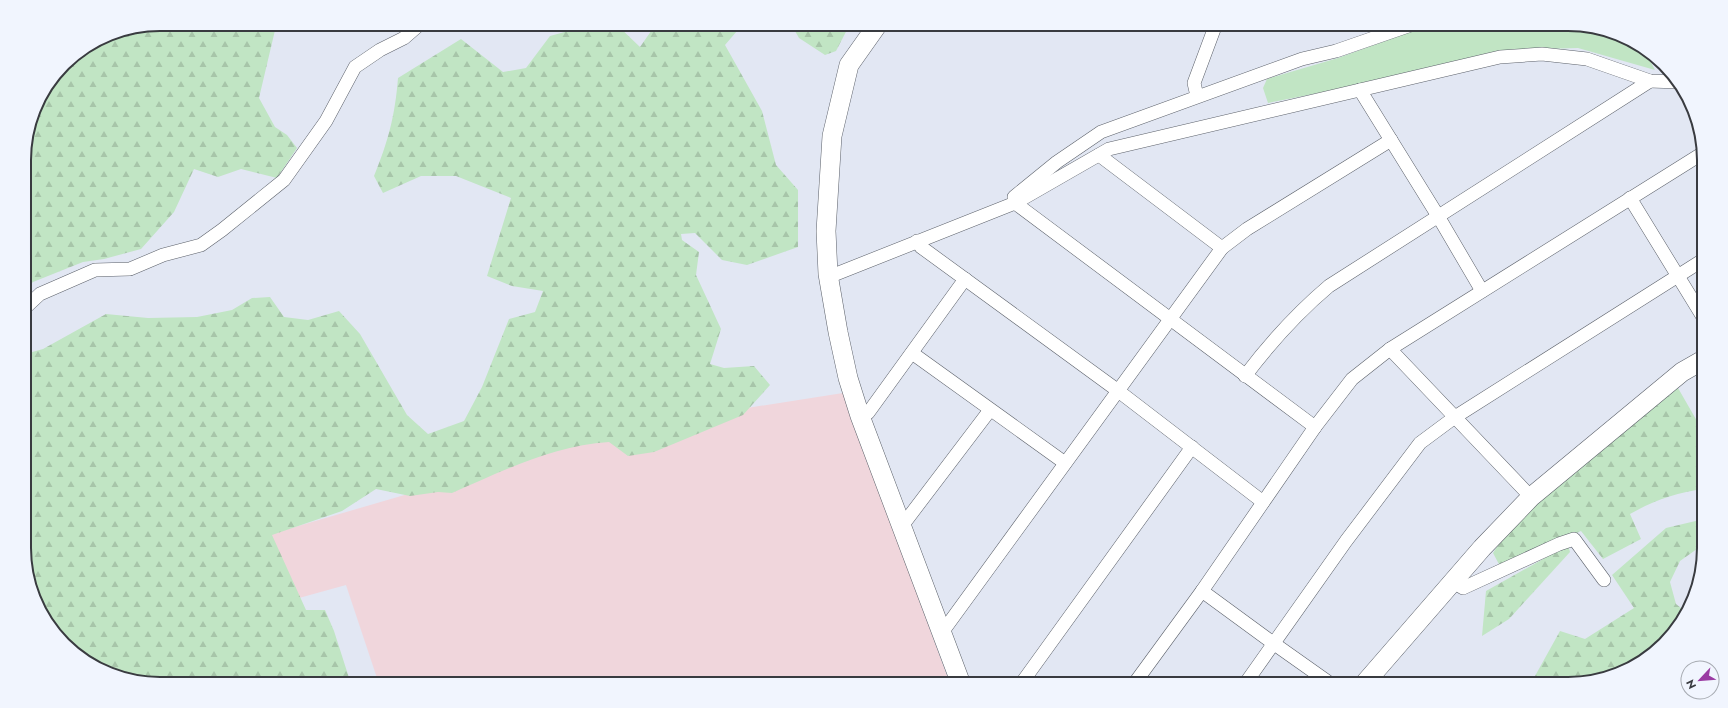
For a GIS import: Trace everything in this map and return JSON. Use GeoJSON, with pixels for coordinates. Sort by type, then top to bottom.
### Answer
{"type":"FeatureCollection","features":[{"type":"Feature","properties":{"kind":"street"},"geometry":{"type":"LineString","coordinates":[[31,302],[40,294],[95,270],[130,269],[163,255],[200,244],[222,230],[284,180],[326,121],[356,67],[380,50],[404,38],[412,31]]}},
{"type":"Feature","properties":{"kind":"street"},"geometry":{"type":"LineString","coordinates":[[873,31],[849,65],[832,136],[826,231],[828,274],[848,378],[860,416],[958,677]]}},
{"type":"Feature","properties":{"kind":"street"},"geometry":{"type":"LineString","coordinates":[[1197,96],[1194,83],[1213,31]]}},
{"type":"Feature","properties":{"kind":"street"},"geometry":{"type":"LineString","coordinates":[[1315,427],[1015,203],[1014,197],[1057,162],[1101,132],[1302,59],[1336,51],[1394,31]]}},
{"type":"Feature","properties":{"kind":"street"},"geometry":{"type":"LineString","coordinates":[[828,274],[836,274],[1015,203],[1109,149],[1500,56],[1542,54],[1587,59],[1650,81],[1670,82]]}},
{"type":"Feature","properties":{"kind":"street"},"geometry":{"type":"LineString","coordinates":[[1245,376],[1266,348],[1302,309],[1329,286],[1650,81]]}},
{"type":"Feature","properties":{"kind":"street"},"geometry":{"type":"LineString","coordinates":[[1360,90],[1438,216],[1482,291]]}},
{"type":"Feature","properties":{"kind":"street"},"geometry":{"type":"LineString","coordinates":[[941,634],[1117,390],[1222,248],[1247,229],[1391,140]]}},
{"type":"Feature","properties":{"kind":"street"},"geometry":{"type":"LineString","coordinates":[[1099,154],[1222,248]]}},
{"type":"Feature","properties":{"kind":"street"},"geometry":{"type":"LineString","coordinates":[[1139,677],[1202,590],[1315,427],[1352,379],[1390,349],[1697,157]]}},
{"type":"Feature","properties":{"kind":"street"},"geometry":{"type":"LineString","coordinates":[[1630,198],[1697,307]]}},
{"type":"Feature","properties":{"kind":"street"},"geometry":{"type":"LineString","coordinates":[[918,241],[921,247],[1117,390],[1263,502]]}},
{"type":"Feature","properties":{"kind":"street"},"geometry":{"type":"LineString","coordinates":[[1250,677],[1346,541],[1420,443],[1455,417],[1697,264]]}},
{"type":"Feature","properties":{"kind":"street"},"geometry":{"type":"LineString","coordinates":[[860,416],[868,413],[965,280]]}},
{"type":"Feature","properties":{"kind":"street"},"geometry":{"type":"LineString","coordinates":[[1390,349],[1531,497]]}},
{"type":"Feature","properties":{"kind":"street"},"geometry":{"type":"LineString","coordinates":[[912,353],[1065,463]]}},
{"type":"Feature","properties":{"kind":"street"},"geometry":{"type":"LineString","coordinates":[[1370,677],[1453,582],[1531,497],[1682,372],[1697,363]]}},
{"type":"Feature","properties":{"kind":"street"},"geometry":{"type":"LineString","coordinates":[[901,525],[905,522],[990,410]]}},
{"type":"Feature","properties":{"kind":"street"},"geometry":{"type":"LineString","coordinates":[[1026,677],[1192,447]]}},
{"type":"Feature","properties":{"kind":"street"},"geometry":{"type":"LineString","coordinates":[[1453,582],[1463,588],[1559,544],[1574,540],[1604,580]]}},
{"type":"Feature","properties":{"kind":"street"},"geometry":{"type":"LineString","coordinates":[[1202,590],[1273,644],[1321,677]]}},
{"type":"Feature","properties":{"kind":"shaded area"},"geometry":{"type":"Polygon","coordinates":[[[843,393],[947,677],[377,677],[346,585],[299,598],[271,534],[572,446],[734,410],[843,393]]]}},
{"type":"Feature","properties":{"kind":"green space"},"geometry":{"type":"Polygon","coordinates":[[[160,31],[275,31],[259,98],[275,127],[287,135],[297,148],[277,178],[241,169],[218,177],[194,169],[174,212],[141,249],[104,259],[83,262],[31,284],[32,143],[35,127],[44,103],[63,75],[75,63],[96,48],[127,35],[160,31]]]}},
{"type":"Feature","properties":{"kind":"green space"},"geometry":{"type":"Polygon","coordinates":[[[568,31],[623,31],[640,47],[651,31],[737,31],[725,45],[762,111],[776,165],[798,190],[798,247],[747,265],[722,260],[695,233],[681,234],[682,240],[699,252],[696,275],[721,329],[710,364],[724,368],[754,366],[770,385],[743,415],[654,452],[628,456],[609,442],[588,444],[548,454],[528,461],[452,493],[438,492],[410,496],[376,489],[342,511],[272,535],[306,610],[325,610],[334,631],[349,677],[152,677],[135,675],[119,670],[103,664],[88,655],[63,633],[53,620],[44,605],[33,573],[31,556],[31,352],[43,349],[106,314],[148,318],[197,317],[232,310],[252,298],[270,297],[284,317],[308,320],[339,311],[360,334],[407,415],[428,434],[464,421],[482,387],[509,319],[535,312],[543,291],[512,286],[487,276],[511,198],[456,176],[421,176],[383,193],[374,176],[390,128],[395,105],[398,78],[461,39],[503,72],[526,68],[550,36],[568,31]]]}},
{"type":"Feature","properties":{"kind":"green space"},"geometry":{"type":"Polygon","coordinates":[[[795,31],[846,31],[836,51],[825,55],[799,38],[795,31]]]}},
{"type":"Feature","properties":{"kind":"green space"},"geometry":{"type":"Polygon","coordinates":[[[1413,31],[1568,31],[1593,33],[1625,44],[1650,61],[1655,70],[1578,48],[1544,49],[1268,103],[1263,88],[1267,79],[1338,58],[1413,31]]]}},
{"type":"Feature","properties":{"kind":"green space"},"geometry":{"type":"Polygon","coordinates":[[[1678,388],[1697,421],[1697,490],[1684,492],[1666,498],[1647,505],[1630,514],[1641,539],[1603,559],[1581,531],[1501,568],[1493,553],[1513,521],[1652,407],[1678,388]]]}},
{"type":"Feature","properties":{"kind":"green space"},"geometry":{"type":"Polygon","coordinates":[[[1697,521],[1697,549],[1680,561],[1670,582],[1676,604],[1682,609],[1665,633],[1640,655],[1625,664],[1609,670],[1593,675],[1576,677],[1535,676],[1560,631],[1585,639],[1634,608],[1612,575],[1666,528],[1697,521]]]}},
{"type":"Feature","properties":{"kind":"green space"},"geometry":{"type":"Polygon","coordinates":[[[1568,545],[1570,552],[1509,619],[1482,636],[1486,591],[1568,545]]]}}]}
